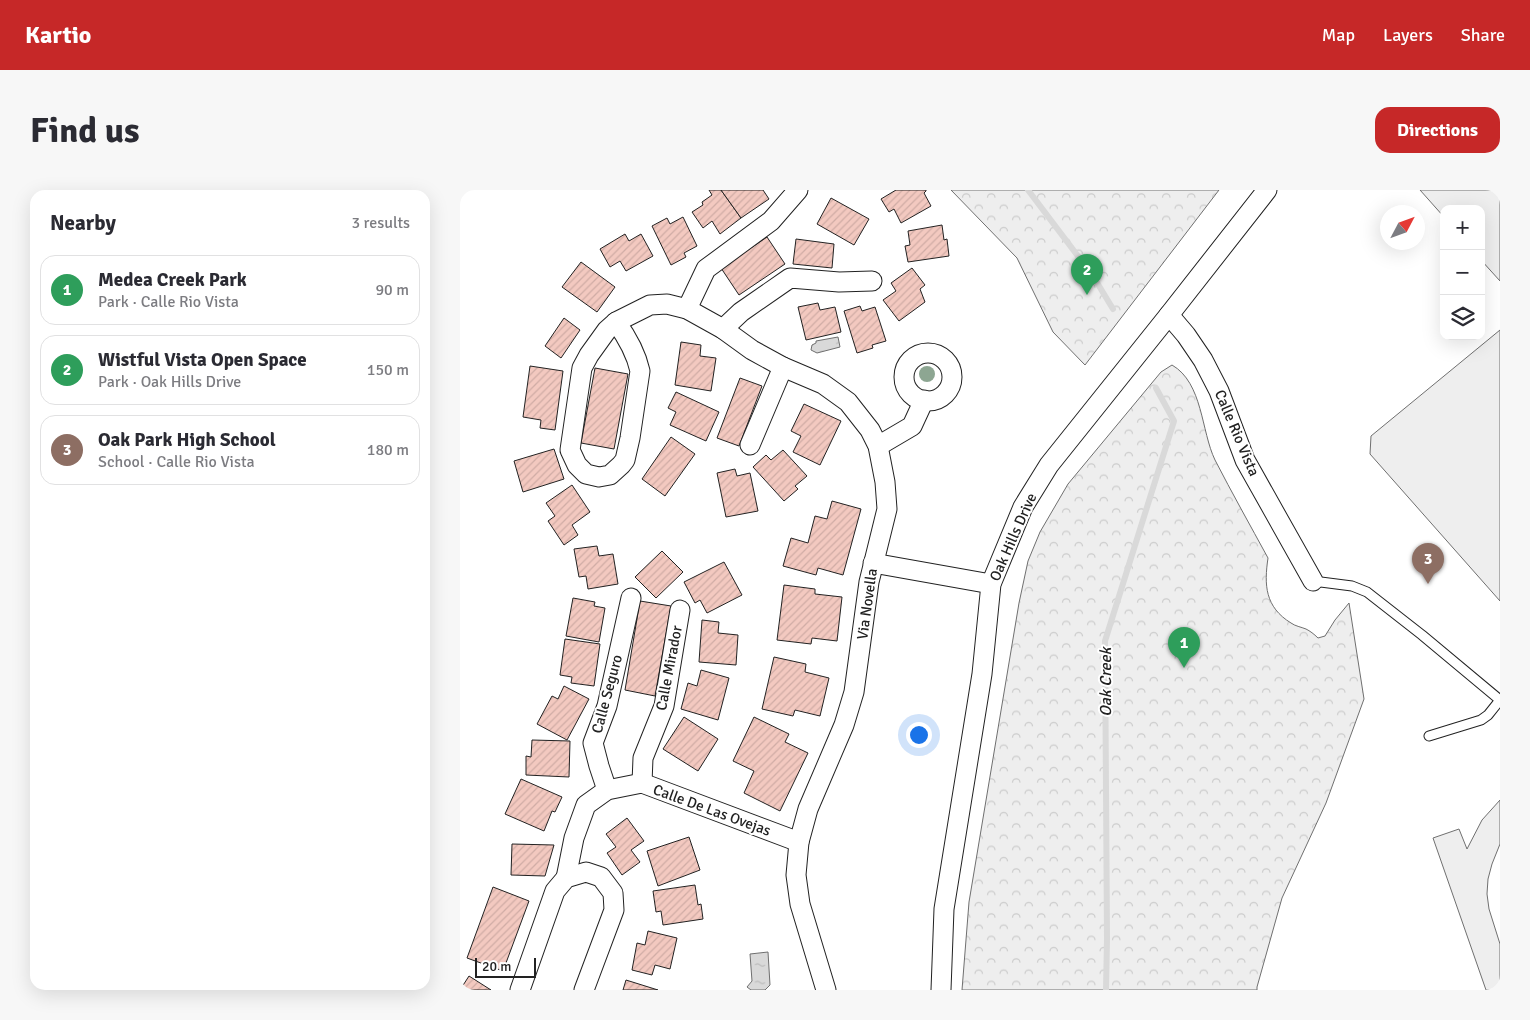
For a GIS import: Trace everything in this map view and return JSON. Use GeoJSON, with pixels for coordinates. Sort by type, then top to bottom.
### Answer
{"type":"FeatureCollection","features":[{"type":"Feature","properties":{"kind":"street"},"geometry":{"type":"LineString","coordinates":[[687,310],[706,269],[771,220],[798,190]]}},
{"type":"Feature","properties":{"kind":"street","name":"Oak Hills Drive"},"geometry":{"type":"LineString","coordinates":[[941,990],[944,909],[982,674],[991,584],[1023,507],[1049,466],[1267,190]]}},
{"type":"Feature","properties":{"kind":"street"},"geometry":{"type":"LineString","coordinates":[[723,329],[741,312],[790,278],[839,282],[872,281]]}},
{"type":"Feature","properties":{"kind":"street","name":"Via Novella"},"geometry":{"type":"LineString","coordinates":[[616,322],[650,305],[667,304],[687,310],[723,329],[752,350],[784,367],[823,384],[848,402],[870,430],[878,446],[885,482],[887,508],[873,563],[854,692],[844,726],[808,809],[799,842],[796,875],[800,904],[826,990]]}},
{"type":"Feature","properties":{"kind":"street","name":"Calle Rio Vista"},"geometry":{"type":"LineString","coordinates":[[1169,315],[1186,335],[1203,360],[1219,391],[1246,460],[1313,581]]}},
{"type":"Feature","properties":{"kind":"street"},"geometry":{"type":"LineString","coordinates":[[616,322],[625,334],[638,362],[640,371],[625,460],[610,475],[599,477],[586,474],[577,465],[570,450],[582,368],[607,330],[616,322]]}},
{"type":"Feature","properties":{"kind":"street"},"geometry":{"type":"LineString","coordinates":[[750,445],[784,367]]}},
{"type":"Feature","properties":{"kind":"street"},"geometry":{"type":"LineString","coordinates":[[878,446],[912,426],[924,400]]}},
{"type":"Feature","properties":{"kind":"street"},"geometry":{"type":"LineString","coordinates":[[873,563],[991,584]]}},
{"type":"Feature","properties":{"kind":"street","name":"Calle Seguro"},"geometry":{"type":"LineString","coordinates":[[607,790],[593,743],[607,706],[631,598]]}},
{"type":"Feature","properties":{"kind":"street","name":"Calle Mirador"},"geometry":{"type":"LineString","coordinates":[[642,783],[643,758],[664,706],[680,610]]}},
{"type":"Feature","properties":{"kind":"street","name":"Calle De Las Ovejas"},"geometry":{"type":"LineString","coordinates":[[520,990],[555,891],[566,878],[574,838],[586,805],[607,790],[642,783],[799,842]]}},
{"type":"Feature","properties":{"kind":"street"},"geometry":{"type":"LineString","coordinates":[[566,878],[586,872],[601,877],[613,893],[614,910],[584,990]]}},
{"type":"Feature","properties":{"kind":"lane"},"geometry":{"type":"LineString","coordinates":[[1313,581],[1352,586],[1367,592],[1500,700],[1488,715],[1480,720],[1429,736]]}},
{"type":"Feature","properties":{"kind":"green space"},"geometry":{"type":"Polygon","coordinates":[[[951,190],[1219,190],[1085,365],[1053,332],[1017,258],[951,190]]]}},
{"type":"Feature","properties":{"kind":"green space"},"geometry":{"type":"Polygon","coordinates":[[[1420,190],[1500,190],[1500,281],[1485,264],[1485,205],[1440,205],[1440,212],[1420,190]]]}},
{"type":"Feature","properties":{"kind":"green space"},"geometry":{"type":"Polygon","coordinates":[[[1500,330],[1500,601],[1370,454],[1371,436],[1500,330]]]}},
{"type":"Feature","properties":{"kind":"green space"},"geometry":{"type":"Polygon","coordinates":[[[1172,365],[1190,383],[1196,395],[1215,460],[1268,558],[1266,577],[1268,595],[1276,610],[1291,623],[1308,630],[1318,638],[1325,636],[1349,603],[1364,699],[1326,803],[1282,898],[1257,990],[962,990],[969,902],[1019,603],[1028,561],[1040,532],[1068,484],[1161,372],[1172,365]]]}},
{"type":"Feature","properties":{"kind":"green space"},"geometry":{"type":"Polygon","coordinates":[[[1500,800],[1500,844],[1488,879],[1487,894],[1489,909],[1500,944],[1500,990],[1486,990],[1433,838],[1459,829],[1467,849],[1482,820],[1500,800]]]}},
{"type":"Feature","properties":{"kind":"water"},"geometry":{"type":"Polygon","coordinates":[[[838,337],[840,347],[817,353],[811,350],[812,345],[816,341],[838,337]]]}},
{"type":"Feature","properties":{"kind":"water"},"geometry":{"type":"Polygon","coordinates":[[[768,952],[770,985],[765,990],[751,990],[747,987],[752,981],[750,954],[768,952]]]}},
{"type":"Feature","properties":{"kind":"building"},"geometry":{"type":"Polygon","coordinates":[[[709,190],[721,190],[741,218],[720,234],[712,221],[703,228],[692,212],[703,205],[702,202],[712,195],[709,190]]]}},
{"type":"Feature","properties":{"kind":"building"},"geometry":{"type":"Polygon","coordinates":[[[721,190],[763,190],[769,199],[741,218],[721,190]]]}},
{"type":"Feature","properties":{"kind":"building"},"geometry":{"type":"Polygon","coordinates":[[[896,190],[926,190],[924,193],[931,206],[901,223],[894,209],[889,212],[881,199],[896,190]]]}},
{"type":"Feature","properties":{"kind":"building"},"geometry":{"type":"Polygon","coordinates":[[[831,198],[869,219],[854,245],[817,224],[831,198]]]}},
{"type":"Feature","properties":{"kind":"building"},"geometry":{"type":"Polygon","coordinates":[[[683,217],[697,246],[684,253],[686,257],[671,265],[652,226],[667,218],[670,224],[683,217]]]}},
{"type":"Feature","properties":{"kind":"building"},"geometry":{"type":"Polygon","coordinates":[[[942,225],[944,240],[947,239],[949,256],[908,262],[905,246],[910,245],[908,231],[942,225]]]}},
{"type":"Feature","properties":{"kind":"building"},"geometry":{"type":"Polygon","coordinates":[[[625,234],[629,241],[641,234],[653,256],[626,271],[620,261],[610,267],[600,249],[625,234]]]}},
{"type":"Feature","properties":{"kind":"building"},"geometry":{"type":"Polygon","coordinates":[[[767,237],[785,264],[739,295],[721,268],[767,237]]]}},
{"type":"Feature","properties":{"kind":"building"},"geometry":{"type":"Polygon","coordinates":[[[796,239],[834,244],[832,268],[793,264],[796,239]]]}},
{"type":"Feature","properties":{"kind":"building"},"geometry":{"type":"Polygon","coordinates":[[[581,262],[615,287],[597,312],[562,287],[581,262]]]}},
{"type":"Feature","properties":{"kind":"building"},"geometry":{"type":"Polygon","coordinates":[[[912,268],[925,285],[920,289],[925,302],[899,321],[883,300],[896,291],[891,283],[912,268]]]}},
{"type":"Feature","properties":{"kind":"building"},"geometry":{"type":"Polygon","coordinates":[[[818,303],[820,310],[835,307],[841,332],[806,340],[798,307],[818,303]]]}},
{"type":"Feature","properties":{"kind":"building"},"geometry":{"type":"Polygon","coordinates":[[[860,306],[862,311],[875,307],[886,341],[872,345],[873,348],[857,353],[844,311],[860,306]]]}},
{"type":"Feature","properties":{"kind":"building"},"geometry":{"type":"Polygon","coordinates":[[[564,318],[580,330],[561,358],[545,346],[564,318]]]}},
{"type":"Feature","properties":{"kind":"building"},"geometry":{"type":"Polygon","coordinates":[[[681,342],[701,345],[700,356],[716,358],[711,391],[675,385],[681,342]]]}},
{"type":"Feature","properties":{"kind":"building"},"geometry":{"type":"Polygon","coordinates":[[[530,366],[563,371],[555,430],[540,428],[541,420],[523,417],[530,366]]]}},
{"type":"Feature","properties":{"kind":"building"},"geometry":{"type":"Polygon","coordinates":[[[595,368],[628,374],[614,449],[581,443],[595,368]]]}},
{"type":"Feature","properties":{"kind":"building"},"geometry":{"type":"Polygon","coordinates":[[[740,378],[762,386],[739,446],[717,438],[740,378]]]}},
{"type":"Feature","properties":{"kind":"building"},"geometry":{"type":"Polygon","coordinates":[[[676,392],[719,412],[706,441],[670,425],[676,412],[668,408],[676,392]]]}},
{"type":"Feature","properties":{"kind":"building"},"geometry":{"type":"Polygon","coordinates":[[[804,404],[841,421],[820,465],[793,452],[801,436],[791,431],[804,404]]]}},
{"type":"Feature","properties":{"kind":"building"},"geometry":{"type":"Polygon","coordinates":[[[671,437],[695,454],[665,496],[642,479],[671,437]]]}},
{"type":"Feature","properties":{"kind":"building"},"geometry":{"type":"Polygon","coordinates":[[[554,449],[564,479],[523,492],[514,461],[554,449]]]}},
{"type":"Feature","properties":{"kind":"building"},"geometry":{"type":"Polygon","coordinates":[[[783,450],[807,476],[795,486],[798,489],[784,501],[753,467],[766,455],[771,460],[783,450]]]}},
{"type":"Feature","properties":{"kind":"building"},"geometry":{"type":"Polygon","coordinates":[[[735,469],[737,476],[750,473],[758,511],[726,517],[717,473],[735,469]]]}},
{"type":"Feature","properties":{"kind":"building"},"geometry":{"type":"Polygon","coordinates":[[[572,485],[590,512],[572,525],[578,535],[564,545],[548,521],[555,516],[546,503],[572,485]]]}},
{"type":"Feature","properties":{"kind":"building"},"geometry":{"type":"Polygon","coordinates":[[[832,501],[861,509],[843,575],[818,568],[816,575],[783,566],[791,538],[808,543],[815,516],[827,519],[832,501]]]}},
{"type":"Feature","properties":{"kind":"building"},"geometry":{"type":"Polygon","coordinates":[[[597,546],[599,556],[613,554],[618,584],[588,589],[586,576],[579,577],[574,549],[597,546]]]}},
{"type":"Feature","properties":{"kind":"building"},"geometry":{"type":"Polygon","coordinates":[[[662,551],[683,572],[656,598],[635,577],[662,551]]]}},
{"type":"Feature","properties":{"kind":"building"},"geometry":{"type":"Polygon","coordinates":[[[724,562],[742,595],[707,613],[700,600],[695,603],[684,582],[724,562]]]}},
{"type":"Feature","properties":{"kind":"building"},"geometry":{"type":"Polygon","coordinates":[[[784,585],[815,589],[815,594],[842,597],[837,641],[812,638],[811,644],[777,640],[784,585]]]}},
{"type":"Feature","properties":{"kind":"building"},"geometry":{"type":"Polygon","coordinates":[[[573,598],[595,602],[594,606],[605,608],[599,642],[566,636],[573,598]]]}},
{"type":"Feature","properties":{"kind":"building"},"geometry":{"type":"Polygon","coordinates":[[[640,601],[671,606],[655,696],[625,690],[640,601]]]}},
{"type":"Feature","properties":{"kind":"building"},"geometry":{"type":"Polygon","coordinates":[[[702,620],[719,622],[718,633],[738,635],[736,665],[699,662],[702,620]]]}},
{"type":"Feature","properties":{"kind":"building"},"geometry":{"type":"Polygon","coordinates":[[[565,639],[600,644],[594,686],[571,683],[572,677],[560,675],[565,639]]]}},
{"type":"Feature","properties":{"kind":"building"},"geometry":{"type":"Polygon","coordinates":[[[774,657],[806,664],[805,672],[829,678],[820,716],[795,710],[793,716],[762,709],[774,657]]]}},
{"type":"Feature","properties":{"kind":"building"},"geometry":{"type":"Polygon","coordinates":[[[701,670],[729,678],[718,720],[681,709],[688,683],[697,686],[701,670]]]}},
{"type":"Feature","properties":{"kind":"building"},"geometry":{"type":"Polygon","coordinates":[[[564,686],[589,699],[567,740],[537,724],[552,696],[558,699],[564,686]]]}},
{"type":"Feature","properties":{"kind":"building"},"geometry":{"type":"Polygon","coordinates":[[[684,717],[718,739],[698,771],[663,749],[684,717]]]}},
{"type":"Feature","properties":{"kind":"building"},"geometry":{"type":"Polygon","coordinates":[[[754,717],[789,734],[785,742],[808,753],[780,811],[744,793],[754,771],[733,761],[754,717]]]}},
{"type":"Feature","properties":{"kind":"building"},"geometry":{"type":"Polygon","coordinates":[[[532,740],[570,741],[569,777],[526,775],[526,756],[531,757],[532,740]]]}},
{"type":"Feature","properties":{"kind":"building"},"geometry":{"type":"Polygon","coordinates":[[[521,779],[562,797],[555,812],[552,811],[544,831],[505,814],[521,779]]]}},
{"type":"Feature","properties":{"kind":"building"},"geometry":{"type":"Polygon","coordinates":[[[627,818],[644,841],[631,850],[640,862],[622,875],[607,853],[616,847],[606,834],[627,818]]]}},
{"type":"Feature","properties":{"kind":"building"},"geometry":{"type":"Polygon","coordinates":[[[689,837],[700,870],[658,886],[647,851],[689,837]]]}},
{"type":"Feature","properties":{"kind":"building"},"geometry":{"type":"Polygon","coordinates":[[[512,844],[554,845],[545,876],[511,875],[512,844]]]}},
{"type":"Feature","properties":{"kind":"building"},"geometry":{"type":"Polygon","coordinates":[[[695,885],[698,905],[701,904],[703,919],[663,925],[661,911],[656,912],[653,891],[695,885]]]}},
{"type":"Feature","properties":{"kind":"building"},"geometry":{"type":"Polygon","coordinates":[[[493,887],[529,901],[503,971],[467,958],[493,887]]]}},
{"type":"Feature","properties":{"kind":"building"},"geometry":{"type":"Polygon","coordinates":[[[648,931],[677,938],[670,969],[655,965],[652,975],[632,970],[637,943],[645,945],[648,931]]]}},
{"type":"Feature","properties":{"kind":"building"},"geometry":{"type":"Polygon","coordinates":[[[469,976],[491,990],[460,990],[469,976]]]}},
{"type":"Feature","properties":{"kind":"building"},"geometry":{"type":"Polygon","coordinates":[[[626,980],[658,990],[623,990],[626,980]]]}},
{"type":"Feature","properties":{"kind":"waterway","name":"Oak Creek"},"geometry":{"type":"LineString","coordinates":[[1028,190],[1093,276],[1113,309]]}},
{"type":"Feature","properties":{"kind":"waterway","name":"Oak Creek"},"geometry":{"type":"LineString","coordinates":[[1106,990],[1105,641],[1174,421],[1156,388]]}},
{"type":"Feature","properties":{"kind":"place","name":"Wistful Vista Open Space"},"geometry":{"type":"Point","coordinates":[1087,295]}},
{"type":"Feature","properties":{"kind":"place","name":"Oak Park High School"},"geometry":{"type":"Point","coordinates":[1428,584]}},
{"type":"Feature","properties":{"kind":"place","name":"Medea Creek Park"},"geometry":{"type":"Point","coordinates":[1184,668]}}]}
